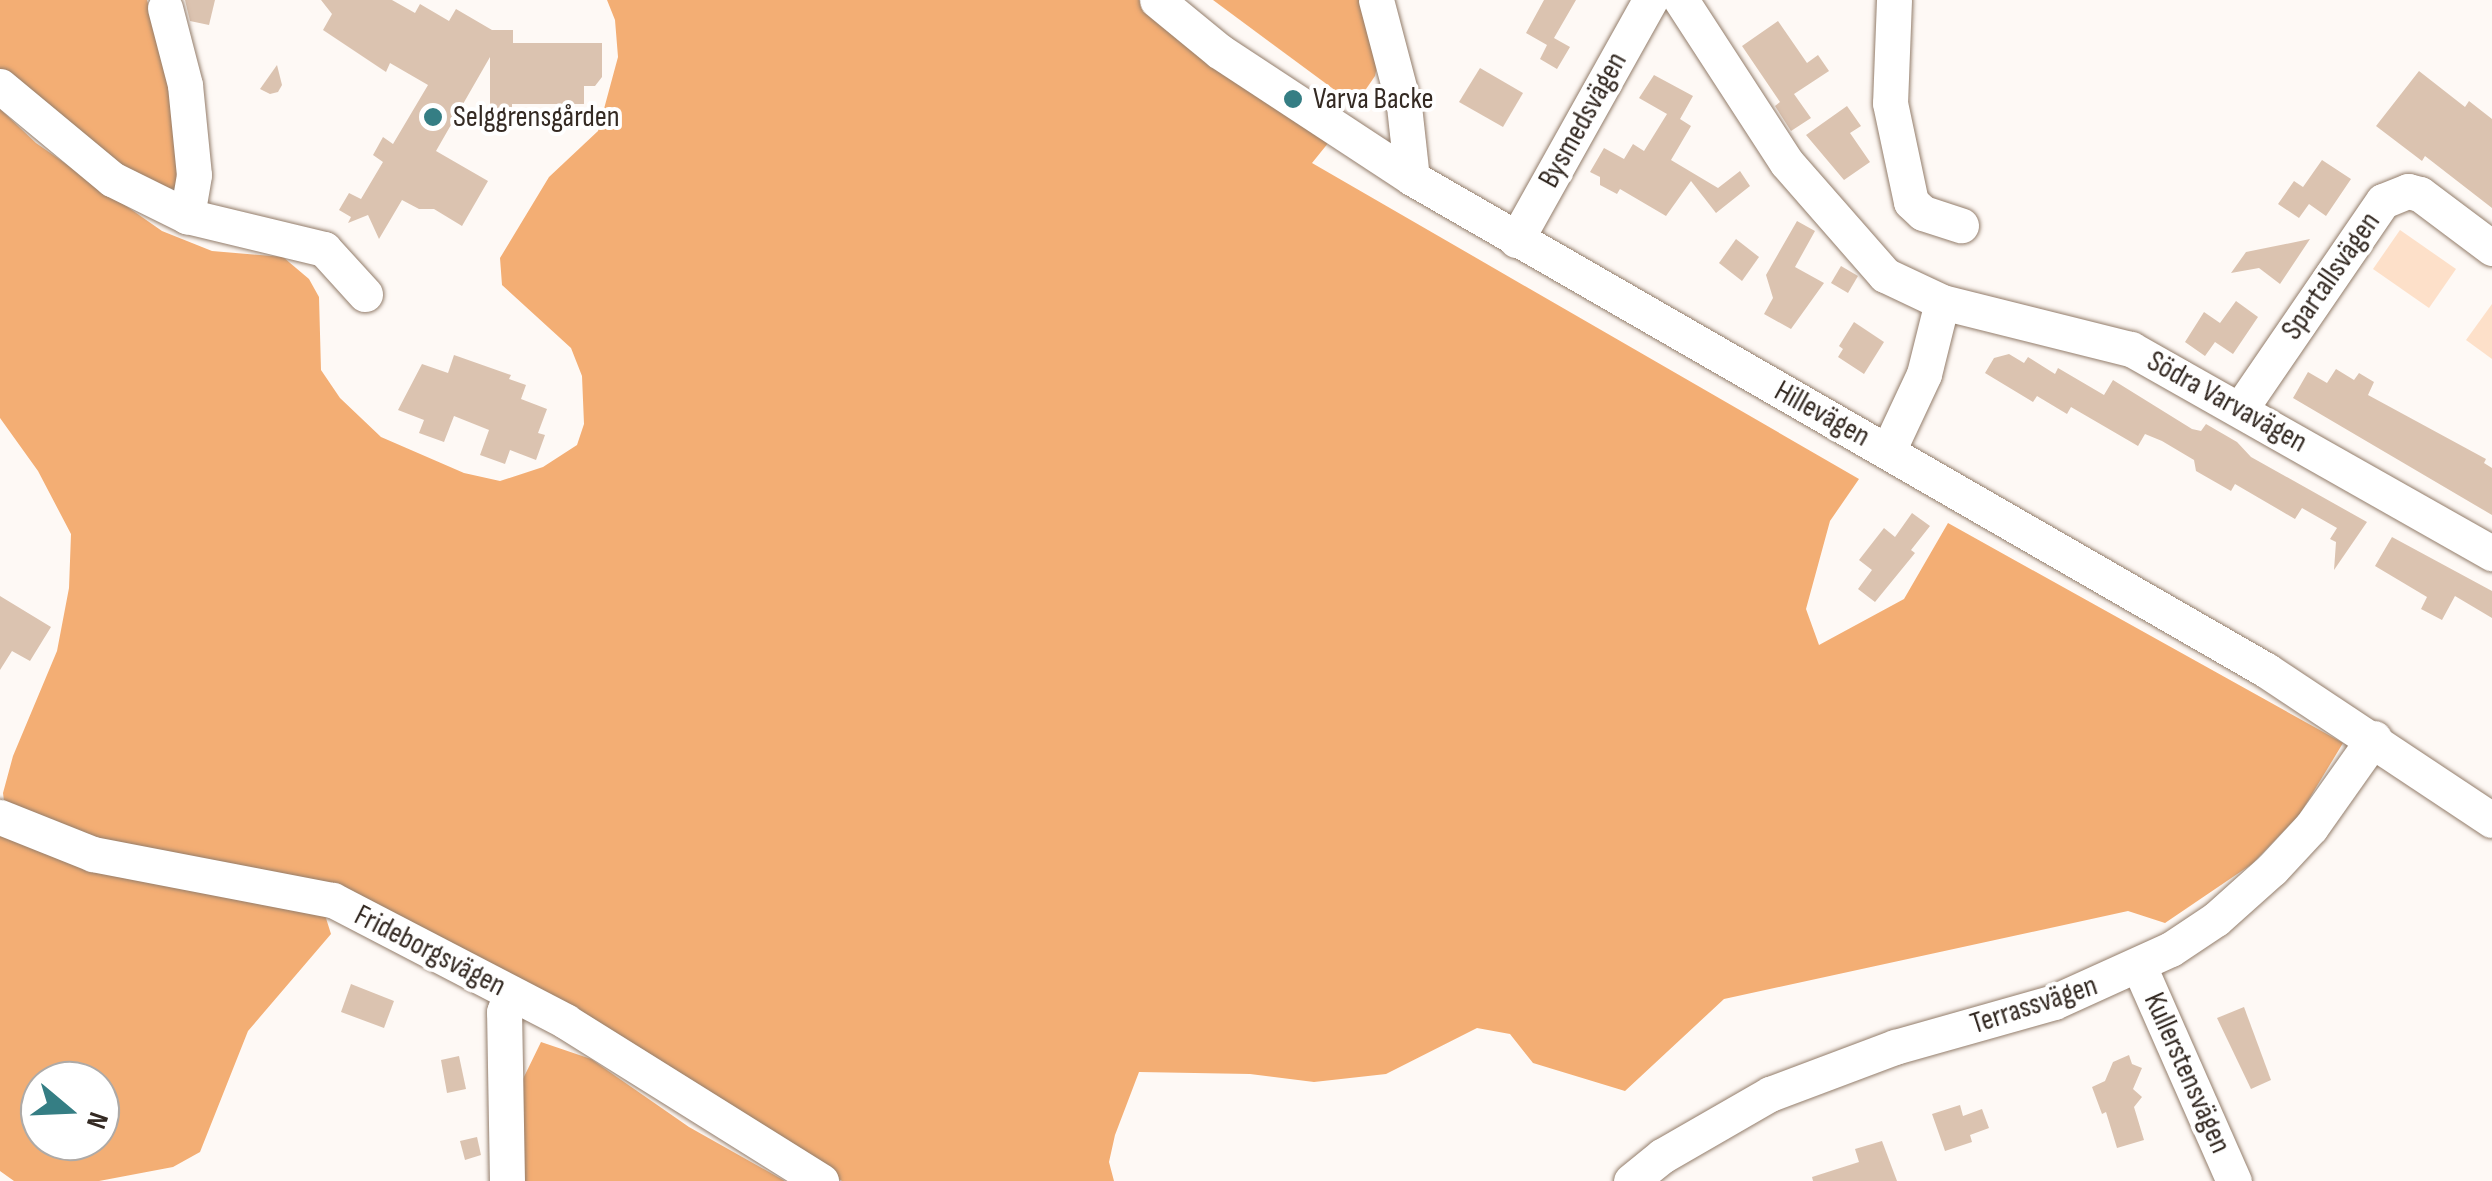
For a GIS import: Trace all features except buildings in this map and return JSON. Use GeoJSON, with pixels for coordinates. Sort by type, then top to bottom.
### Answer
{"type":"FeatureCollection","features":[{"type":"Feature","properties":{"kind":"street","name":"Hillevägen"},"geometry":{"type":"LineString","coordinates":[[1157,0],[1219,51],[1412,178],[2266,670],[2374,738],[2492,820]]}},
{"type":"Feature","properties":{"kind":"street"},"geometry":{"type":"LineString","coordinates":[[1376,0],[1404,106],[1412,178]]}},
{"type":"Feature","properties":{"kind":"street","name":"Bysmedsvägen"},"geometry":{"type":"LineString","coordinates":[[1516,240],[1650,0]]}},
{"type":"Feature","properties":{"kind":"street","name":"Södra Varvavägen"},"geometry":{"type":"LineString","coordinates":[[1681,0],[1787,163],[1871,262],[1901,285],[1942,302],[2131,348],[2492,553]]}},
{"type":"Feature","properties":{"kind":"street"},"geometry":{"type":"LineString","coordinates":[[1894,0],[1890,103],[1911,202],[1923,213],[1961,225]]}},
{"type":"Feature","properties":{"kind":"street"},"geometry":{"type":"LineString","coordinates":[[165,8],[185,85],[194,175],[187,216]]}},
{"type":"Feature","properties":{"kind":"street"},"geometry":{"type":"LineString","coordinates":[[0,86],[112,180],[187,216],[324,250],[364,294]]}},
{"type":"Feature","properties":{"kind":"street","name":"Spartallsvägen"},"geometry":{"type":"LineString","coordinates":[[2241,408],[2383,201],[2408,192],[2420,194],[2492,248]]}},
{"type":"Feature","properties":{"kind":"street"},"geometry":{"type":"LineString","coordinates":[[1888,451],[1924,374],[1942,302]]}},
{"type":"Feature","properties":{"kind":"street","name":"Terrassvägen"},"geometry":{"type":"LineString","coordinates":[[1630,1181],[1699,1133],[1812,1076],[2054,1002],[2139,966],[2216,919],[2272,870],[2311,828],[2374,738]]}},
{"type":"Feature","properties":{"kind":"street","name":"Frideborgsvägen"},"geometry":{"type":"LineString","coordinates":[[0,817],[94,854],[333,900],[565,1021],[820,1181]]}},
{"type":"Feature","properties":{"kind":"street","name":"Kullerstensvägen"},"geometry":{"type":"LineString","coordinates":[[2139,966],[2234,1181]]}},
{"type":"Feature","properties":{"kind":"street"},"geometry":{"type":"LineString","coordinates":[[507,1181],[504,1012],[511,993]]}},
{"type":"Feature","properties":{"kind":"shaded area"},"geometry":{"type":"Polygon","coordinates":[[[0,0],[147,0],[176,111],[180,189],[148,187],[0,73],[0,0]]]}},
{"type":"Feature","properties":{"kind":"shaded area"},"geometry":{"type":"Polygon","coordinates":[[[607,0],[1139,0],[1231,77],[1329,142],[1312,163],[1859,479],[1830,521],[1806,609],[1819,645],[1904,599],[1948,523],[2343,743],[2300,814],[2252,864],[2165,923],[2128,911],[1724,999],[1625,1091],[1533,1063],[1510,1034],[1477,1028],[1386,1074],[1314,1082],[1250,1074],[1139,1072],[1115,1135],[1109,1162],[1114,1181],[842,1181],[618,1040],[424,936],[85,843],[5,809],[3,793],[13,756],[57,651],[69,588],[71,534],[38,471],[0,418],[0,109],[36,143],[162,231],[212,251],[283,257],[309,279],[319,297],[321,370],[340,398],[381,437],[464,473],[500,481],[543,467],[577,445],[584,424],[582,376],[571,348],[502,285],[500,258],[549,177],[598,131],[618,57],[615,20],[607,0]]]}},
{"type":"Feature","properties":{"kind":"shaded area"},"geometry":{"type":"Polygon","coordinates":[[[1213,0],[1369,0],[1381,49],[1375,76],[1355,105],[1213,0]]]}},
{"type":"Feature","properties":{"kind":"shaded area"},"geometry":{"type":"Polygon","coordinates":[[[2400,230],[2456,269],[2429,308],[2373,269],[2400,230]]]}},
{"type":"Feature","properties":{"kind":"shaded area"},"geometry":{"type":"Polygon","coordinates":[[[2492,304],[2492,359],[2466,340],[2492,304]]]}},
{"type":"Feature","properties":{"kind":"shaded area"},"geometry":{"type":"Polygon","coordinates":[[[0,829],[325,915],[331,934],[248,1031],[200,1152],[173,1167],[99,1181],[14,1181],[0,1171],[0,829]]]}},
{"type":"Feature","properties":{"kind":"shaded area"},"geometry":{"type":"Polygon","coordinates":[[[541,1042],[591,1059],[689,1127],[785,1181],[522,1181],[521,1083],[541,1042]]]}},
{"type":"Feature","properties":{"kind":"place","name":"Varva Backe"},"geometry":{"type":"Point","coordinates":[1293,99]}},
{"type":"Feature","properties":{"kind":"place","name":"Selggrensgården"},"geometry":{"type":"Point","coordinates":[433,117]}}]}
